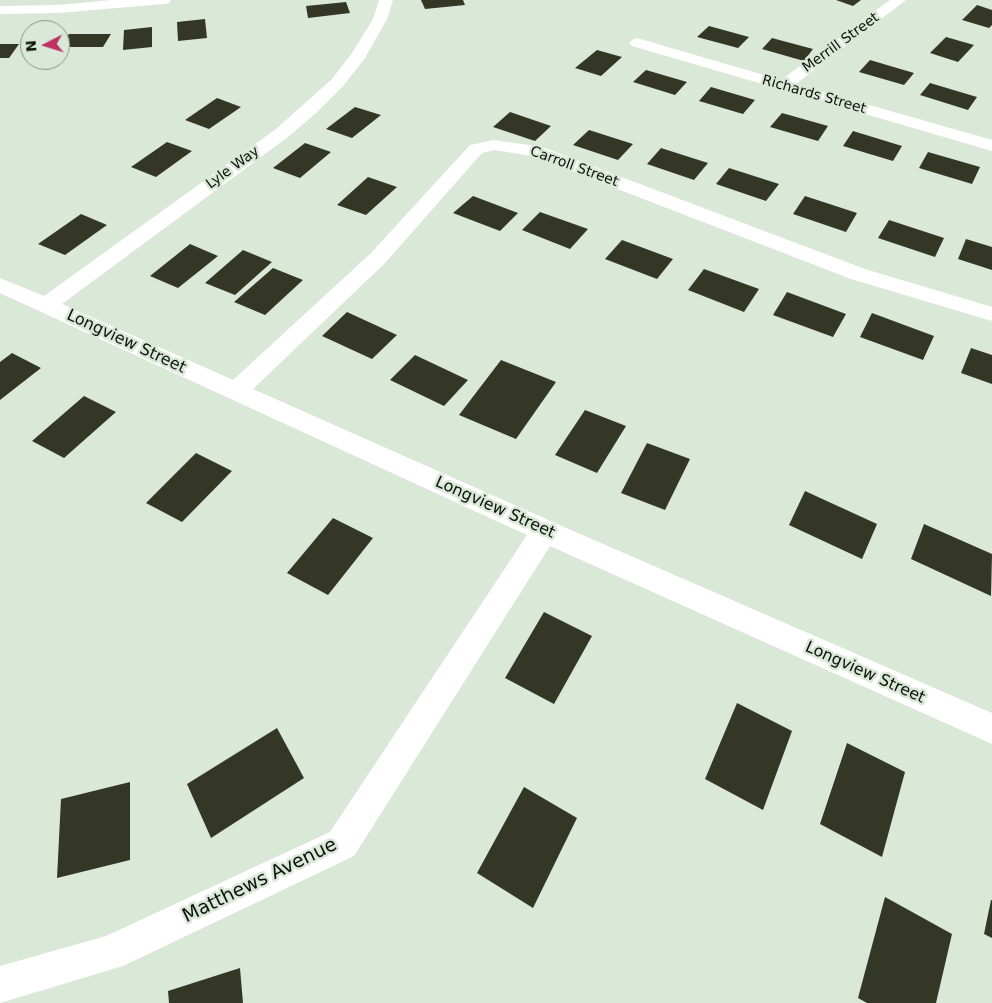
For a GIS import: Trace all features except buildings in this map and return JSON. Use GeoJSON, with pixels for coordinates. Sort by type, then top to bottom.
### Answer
{"type":"FeatureCollection","features":[{"type":"Feature","properties":{"kind":"street"},"geometry":{"type":"LineString","coordinates":[[0,10],[58,9],[164,0]]}},
{"type":"Feature","properties":{"kind":"street","name":"Lyle Way"},"geometry":{"type":"LineString","coordinates":[[46,305],[282,133],[310,109],[338,82],[359,55],[380,18],[386,0]]}},
{"type":"Feature","properties":{"kind":"street","name":"Merrill Street"},"geometry":{"type":"LineString","coordinates":[[783,86],[899,0]]}},
{"type":"Feature","properties":{"kind":"street","name":"Richards Street"},"geometry":{"type":"LineString","coordinates":[[637,43],[992,146]]}},
{"type":"Feature","properties":{"kind":"street","name":"Carroll Street"},"geometry":{"type":"LineString","coordinates":[[236,392],[378,258],[476,149],[494,145],[536,151],[858,274],[992,314]]}},
{"type":"Feature","properties":{"kind":"street","name":"Longview Street"},"geometry":{"type":"LineString","coordinates":[[0,285],[545,531],[992,729]]}},
{"type":"Feature","properties":{"kind":"street","name":"Matthews Avenue"},"geometry":{"type":"LineString","coordinates":[[0,985],[110,954],[342,844],[545,531]]}}]}
